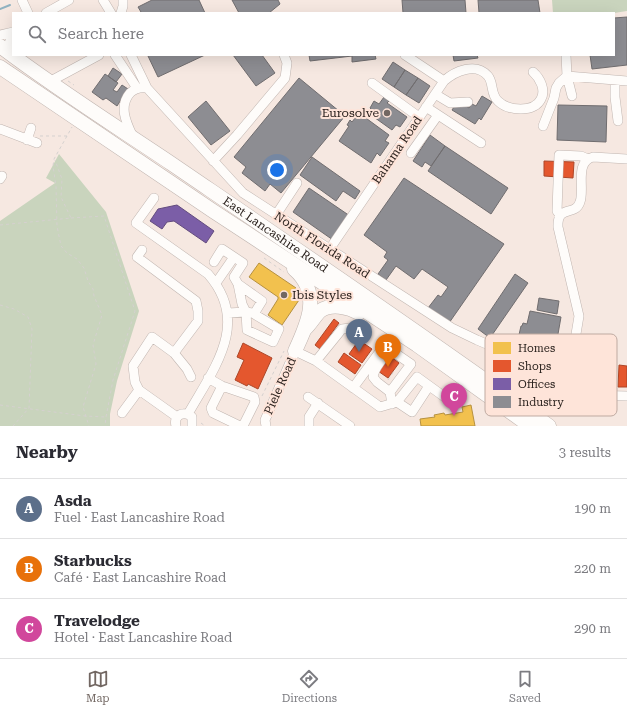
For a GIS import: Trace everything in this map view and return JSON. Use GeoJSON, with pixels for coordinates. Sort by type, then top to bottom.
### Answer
{"type":"FeatureCollection","features":[{"type":"Feature","properties":{"kind":"highway","name":"East Lancashire Road"},"geometry":{"type":"LineString","coordinates":[[4,54],[134,138],[485,380]]}},
{"type":"Feature","properties":{"kind":"highway","name":"East Lancashire Road"},"geometry":{"type":"LineString","coordinates":[[0,67],[77,123],[265,252],[417,345],[485,394]]}},
{"type":"Feature","properties":{"kind":"highway"},"geometry":{"type":"LineString","coordinates":[[265,252],[299,274],[307,285],[311,296],[306,328]]}},
{"type":"Feature","properties":{"kind":"highway"},"geometry":{"type":"LineString","coordinates":[[291,349],[321,310],[333,306],[350,307],[417,345]]}},
{"type":"Feature","properties":{"kind":"highway","name":"East Lancashire Road"},"geometry":{"type":"LineString","coordinates":[[516,416],[530,426]]}},
{"type":"Feature","properties":{"kind":"highway","name":"East Lancashire Road"},"geometry":{"type":"LineString","coordinates":[[535,416],[549,426]]}},
{"type":"Feature","properties":{"kind":"street"},"geometry":{"type":"LineString","coordinates":[[22,0],[28,12]]}},
{"type":"Feature","properties":{"kind":"street"},"geometry":{"type":"LineString","coordinates":[[48,12],[69,0]]}},
{"type":"Feature","properties":{"kind":"street"},"geometry":{"type":"LineString","coordinates":[[104,0],[110,12]]}},
{"type":"Feature","properties":{"kind":"street"},"geometry":{"type":"LineString","coordinates":[[121,12],[123,0]]}},
{"type":"Feature","properties":{"kind":"street"},"geometry":{"type":"LineString","coordinates":[[0,35],[12,33]]}},
{"type":"Feature","properties":{"kind":"street"},"geometry":{"type":"LineString","coordinates":[[12,35],[9,42],[9,49],[4,54],[24,77],[77,123]]}},
{"type":"Feature","properties":{"kind":"street"},"geometry":{"type":"LineString","coordinates":[[49,82],[97,56]]}},
{"type":"Feature","properties":{"kind":"street"},"geometry":{"type":"LineString","coordinates":[[116,56],[137,88]]}},
{"type":"Feature","properties":{"kind":"street","name":"North Florida Road"},"geometry":{"type":"LineString","coordinates":[[131,56],[147,88],[243,193],[329,250],[452,328],[485,343]]}},
{"type":"Feature","properties":{"kind":"street"},"geometry":{"type":"LineString","coordinates":[[213,161],[285,78],[287,62],[284,56]]}},
{"type":"Feature","properties":{"kind":"street"},"geometry":{"type":"LineString","coordinates":[[406,56],[444,81]]}},
{"type":"Feature","properties":{"kind":"street"},"geometry":{"type":"LineString","coordinates":[[566,56],[567,76],[572,96]]}},
{"type":"Feature","properties":{"kind":"street","name":"Bahama Road"},"geometry":{"type":"LineString","coordinates":[[329,250],[444,81],[460,70],[478,70],[488,76],[492,84],[492,91],[501,103],[510,107],[528,109],[539,103],[543,92],[539,77],[533,72]]}},
{"type":"Feature","properties":{"kind":"street"},"geometry":{"type":"LineString","coordinates":[[543,126],[554,98],[556,88],[567,76],[627,81]]}},
{"type":"Feature","properties":{"kind":"street"},"geometry":{"type":"LineString","coordinates":[[615,80],[615,97],[618,121]]}},
{"type":"Feature","properties":{"kind":"street"},"geometry":{"type":"LineString","coordinates":[[372,83],[420,116]]}},
{"type":"Feature","properties":{"kind":"street"},"geometry":{"type":"LineString","coordinates":[[134,138],[125,119],[124,104],[127,96],[137,88],[147,88]]}},
{"type":"Feature","properties":{"kind":"street"},"geometry":{"type":"LineString","coordinates":[[434,94],[450,103],[468,102]]}},
{"type":"Feature","properties":{"kind":"street"},"geometry":{"type":"LineString","coordinates":[[426,107],[481,143]]}},
{"type":"Feature","properties":{"kind":"street"},"geometry":{"type":"LineString","coordinates":[[411,153],[438,116]]}},
{"type":"Feature","properties":{"kind":"street"},"geometry":{"type":"LineString","coordinates":[[0,129],[29,135],[37,144]]}},
{"type":"Feature","properties":{"kind":"street"},"geometry":{"type":"LineString","coordinates":[[576,334],[579,316],[558,227],[560,215],[557,211],[559,155],[581,156],[588,159]]}},
{"type":"Feature","properties":{"kind":"street"},"geometry":{"type":"LineString","coordinates":[[560,215],[576,208],[580,202],[582,168],[588,159],[593,157],[627,159]]}},
{"type":"Feature","properties":{"kind":"street"},"geometry":{"type":"LineString","coordinates":[[276,215],[297,183]]}},
{"type":"Feature","properties":{"kind":"street"},"geometry":{"type":"LineString","coordinates":[[154,198],[136,223],[208,274],[216,283],[228,314],[228,325],[224,348],[188,414]]}},
{"type":"Feature","properties":{"kind":"street"},"geometry":{"type":"LineString","coordinates":[[214,262],[222,249],[243,264],[234,277],[238,284],[242,304],[250,313]]}},
{"type":"Feature","properties":{"kind":"street"},"geometry":{"type":"LineString","coordinates":[[142,250],[137,257],[196,301],[198,321],[174,353]]}},
{"type":"Feature","properties":{"kind":"street"},"geometry":{"type":"LineString","coordinates":[[216,283],[234,257]]}},
{"type":"Feature","properties":{"kind":"street"},"geometry":{"type":"LineString","coordinates":[[228,314],[250,313],[262,301],[238,284]]}},
{"type":"Feature","properties":{"kind":"street"},"geometry":{"type":"LineString","coordinates":[[316,361],[342,329],[350,328]]}},
{"type":"Feature","properties":{"kind":"street"},"geometry":{"type":"LineString","coordinates":[[191,377],[190,373],[174,353],[152,337],[133,366],[135,382],[139,390],[177,421],[181,414],[188,414],[192,418],[193,426]]}},
{"type":"Feature","properties":{"kind":"street"},"geometry":{"type":"LineString","coordinates":[[291,349],[316,361],[380,407],[394,403],[417,377],[446,398]]}},
{"type":"Feature","properties":{"kind":"street","name":"Piele Road"},"geometry":{"type":"LineString","coordinates":[[263,424],[291,349]]}},
{"type":"Feature","properties":{"kind":"street"},"geometry":{"type":"LineString","coordinates":[[353,388],[381,350]]}},
{"type":"Feature","properties":{"kind":"street"},"geometry":{"type":"LineString","coordinates":[[390,392],[411,364],[392,351],[387,353],[374,372],[373,377],[390,392],[394,403],[412,412],[429,386]]}},
{"type":"Feature","properties":{"kind":"street"},"geometry":{"type":"LineString","coordinates":[[208,378],[222,386],[254,397],[255,402],[244,424],[240,426],[213,413],[211,408],[222,386]]}},
{"type":"Feature","properties":{"kind":"street"},"geometry":{"type":"LineString","coordinates":[[122,412],[139,390]]}},
{"type":"Feature","properties":{"kind":"street"},"geometry":{"type":"LineString","coordinates":[[308,398],[350,426]]}},
{"type":"Feature","properties":{"kind":"street"},"geometry":{"type":"LineString","coordinates":[[308,426],[309,417],[318,404]]}},
{"type":"Feature","properties":{"kind":"path"},"geometry":{"type":"LineString","coordinates":[[77,123],[67,136],[54,159],[53,166],[56,186],[57,226],[60,241],[67,253],[77,260],[84,268],[102,315],[93,345],[96,364],[83,407],[89,426]]}},
{"type":"Feature","properties":{"kind":"path"},"geometry":{"type":"LineString","coordinates":[[29,135],[67,136]]}},
{"type":"Feature","properties":{"kind":"path"},"geometry":{"type":"LineString","coordinates":[[54,159],[62,179],[60,196],[71,218]]}},
{"type":"Feature","properties":{"kind":"path"},"geometry":{"type":"LineString","coordinates":[[0,225],[104,216],[135,311],[113,380],[105,426]]}},
{"type":"Feature","properties":{"kind":"path"},"geometry":{"type":"LineString","coordinates":[[265,252],[284,272]]}},
{"type":"Feature","properties":{"kind":"path"},"geometry":{"type":"LineString","coordinates":[[0,305],[14,309],[28,317],[32,329],[29,408],[14,426]]}},
{"type":"Feature","properties":{"kind":"path"},"geometry":{"type":"LineString","coordinates":[[261,400],[291,349]]}},
{"type":"Feature","properties":{"kind":"path"},"geometry":{"type":"LineString","coordinates":[[0,405],[85,416],[106,417]]}},
{"type":"Feature","properties":{"kind":"green space"},"geometry":{"type":"Polygon","coordinates":[[[552,0],[627,0],[627,11],[615,13],[553,12],[552,0]]]}},
{"type":"Feature","properties":{"kind":"green space"},"geometry":{"type":"Polygon","coordinates":[[[59,154],[106,212],[139,311],[117,381],[110,414],[110,426],[0,426],[0,221],[55,183],[46,178],[59,154]]]}},
{"type":"Feature","properties":{"kind":"building: Homes","name":"Ibis Styles"},"geometry":{"type":"Polygon","coordinates":[[[259,263],[296,288],[293,293],[294,297],[299,300],[282,325],[268,315],[278,297],[249,277],[259,263]]]}},
{"type":"Feature","properties":{"kind":"building: Homes"},"geometry":{"type":"Polygon","coordinates":[[[471,405],[475,426],[421,426],[420,419],[435,417],[434,415],[444,413],[445,415],[463,412],[462,407],[471,405]]]}},
{"type":"Feature","properties":{"kind":"building: Shops"},"geometry":{"type":"Polygon","coordinates":[[[544,161],[574,162],[573,178],[544,176],[544,161]]]}},
{"type":"Feature","properties":{"kind":"building: Shops"},"geometry":{"type":"Polygon","coordinates":[[[334,319],[339,323],[320,349],[315,345],[334,319]]]}},
{"type":"Feature","properties":{"kind":"building: Shops"},"geometry":{"type":"Polygon","coordinates":[[[359,340],[372,349],[362,363],[349,354],[359,340]]]}},
{"type":"Feature","properties":{"kind":"building: Shops"},"geometry":{"type":"Polygon","coordinates":[[[243,343],[272,358],[258,389],[248,384],[247,386],[235,380],[244,360],[237,357],[243,343]]]}},
{"type":"Feature","properties":{"kind":"building: Shops"},"geometry":{"type":"Polygon","coordinates":[[[344,353],[361,365],[355,374],[338,362],[344,353]]]}},
{"type":"Feature","properties":{"kind":"building: Shops"},"geometry":{"type":"Polygon","coordinates":[[[389,355],[399,363],[388,378],[378,371],[389,355]]]}},
{"type":"Feature","properties":{"kind":"building: Shops"},"geometry":{"type":"Polygon","coordinates":[[[619,365],[627,366],[627,387],[618,387],[619,365]]]}},
{"type":"Feature","properties":{"kind":"building: Offices"},"geometry":{"type":"Polygon","coordinates":[[[177,205],[214,231],[206,243],[174,221],[167,222],[162,229],[150,221],[158,209],[177,205]]]}},
{"type":"Feature","properties":{"kind":"building: Industry"},"geometry":{"type":"Polygon","coordinates":[[[152,0],[199,0],[205,12],[141,12],[138,7],[152,0]]]}},
{"type":"Feature","properties":{"kind":"building: Industry"},"geometry":{"type":"Polygon","coordinates":[[[232,0],[278,0],[280,4],[270,12],[238,12],[232,0]]]}},
{"type":"Feature","properties":{"kind":"building: Industry"},"geometry":{"type":"Polygon","coordinates":[[[402,0],[465,0],[466,12],[403,12],[402,0]]]}},
{"type":"Feature","properties":{"kind":"building: Industry"},"geometry":{"type":"Polygon","coordinates":[[[478,0],[538,0],[540,12],[479,12],[478,0]]]}},
{"type":"Feature","properties":{"kind":"building: Industry"},"geometry":{"type":"Polygon","coordinates":[[[627,17],[627,65],[592,69],[590,56],[615,56],[615,18],[627,17]]]}},
{"type":"Feature","properties":{"kind":"building: Industry"},"geometry":{"type":"Polygon","coordinates":[[[148,56],[203,56],[158,77],[148,56]]]}},
{"type":"Feature","properties":{"kind":"building: Industry"},"geometry":{"type":"Polygon","coordinates":[[[234,56],[263,56],[275,73],[256,86],[234,56]]]}},
{"type":"Feature","properties":{"kind":"building: Industry"},"geometry":{"type":"Polygon","coordinates":[[[309,56],[352,56],[310,61],[309,56]]]}},
{"type":"Feature","properties":{"kind":"building: Industry"},"geometry":{"type":"Polygon","coordinates":[[[352,56],[375,56],[376,59],[352,62],[352,56]]]}},
{"type":"Feature","properties":{"kind":"building: Industry"},"geometry":{"type":"Polygon","coordinates":[[[453,56],[477,56],[478,58],[454,61],[453,56]]]}},
{"type":"Feature","properties":{"kind":"building: Industry"},"geometry":{"type":"Polygon","coordinates":[[[393,62],[405,70],[394,87],[382,79],[393,62]]]}},
{"type":"Feature","properties":{"kind":"building: Industry"},"geometry":{"type":"Polygon","coordinates":[[[113,68],[122,74],[116,82],[108,76],[113,68]]]}},
{"type":"Feature","properties":{"kind":"building: Industry"},"geometry":{"type":"Polygon","coordinates":[[[405,70],[418,78],[406,95],[394,87],[405,70]]]}},
{"type":"Feature","properties":{"kind":"building: Industry"},"geometry":{"type":"Polygon","coordinates":[[[105,74],[118,83],[113,90],[117,92],[122,85],[128,89],[117,106],[106,98],[103,100],[92,92],[105,74]]]}},
{"type":"Feature","properties":{"kind":"building: Industry"},"geometry":{"type":"Polygon","coordinates":[[[299,78],[345,116],[281,193],[270,184],[265,191],[242,173],[246,167],[234,157],[299,78]]]}},
{"type":"Feature","properties":{"kind":"building: Industry"},"geometry":{"type":"Polygon","coordinates":[[[418,78],[430,86],[419,103],[406,95],[418,78]]]}},
{"type":"Feature","properties":{"kind":"building: Industry"},"geometry":{"type":"Polygon","coordinates":[[[482,96],[492,102],[481,120],[479,118],[475,124],[452,110],[456,104],[461,107],[463,104],[469,108],[472,104],[476,106],[482,96]]]}},
{"type":"Feature","properties":{"kind":"building: Industry","name":"Eurosolve"},"geometry":{"type":"Polygon","coordinates":[[[384,97],[389,101],[387,103],[407,117],[400,127],[396,125],[392,130],[371,115],[373,111],[370,108],[374,101],[379,104],[384,97]]]}},
{"type":"Feature","properties":{"kind":"building: Industry"},"geometry":{"type":"Polygon","coordinates":[[[206,101],[230,131],[211,145],[188,117],[206,101]]]}},
{"type":"Feature","properties":{"kind":"building: Industry"},"geometry":{"type":"Polygon","coordinates":[[[558,105],[607,106],[606,142],[557,140],[558,105]]]}},
{"type":"Feature","properties":{"kind":"building: Industry"},"geometry":{"type":"Polygon","coordinates":[[[359,113],[389,135],[385,141],[389,143],[380,156],[377,153],[371,163],[339,141],[349,126],[347,125],[350,120],[352,122],[359,113]]]}},
{"type":"Feature","properties":{"kind":"building: Industry"},"geometry":{"type":"Polygon","coordinates":[[[430,135],[445,146],[431,166],[425,162],[422,167],[413,161],[430,135]]]}},
{"type":"Feature","properties":{"kind":"building: Industry"},"geometry":{"type":"Polygon","coordinates":[[[445,146],[508,188],[491,214],[428,171],[445,146]]]}},
{"type":"Feature","properties":{"kind":"building: Industry"},"geometry":{"type":"Polygon","coordinates":[[[312,157],[360,191],[355,199],[343,191],[336,201],[300,175],[312,157]]]}},
{"type":"Feature","properties":{"kind":"building: Industry"},"geometry":{"type":"Polygon","coordinates":[[[404,178],[504,244],[449,323],[428,308],[438,295],[441,297],[448,287],[422,269],[414,279],[396,266],[386,280],[378,274],[388,260],[384,257],[387,252],[364,235],[404,178]]]}},
{"type":"Feature","properties":{"kind":"building: Industry"},"geometry":{"type":"Polygon","coordinates":[[[309,188],[350,216],[333,240],[293,212],[309,188]]]}},
{"type":"Feature","properties":{"kind":"building: Industry"},"geometry":{"type":"Polygon","coordinates":[[[515,274],[528,283],[493,334],[485,334],[478,329],[515,274]]]}},
{"type":"Feature","properties":{"kind":"building: Industry"},"geometry":{"type":"Polygon","coordinates":[[[539,298],[559,301],[557,314],[537,310],[539,298]]]}},
{"type":"Feature","properties":{"kind":"building: Industry"},"geometry":{"type":"Polygon","coordinates":[[[530,311],[561,317],[558,334],[519,334],[523,323],[527,324],[530,311]]]}},
{"type":"Feature","properties":{"kind":"waterway"},"geometry":{"type":"LineString","coordinates":[[0,9],[10,5]]}},
{"type":"Feature","properties":{"kind":"place","name":"Eurosolve"},"geometry":{"type":"Point","coordinates":[387,113]}},
{"type":"Feature","properties":{"kind":"place","name":"Ibis Styles"},"geometry":{"type":"Point","coordinates":[284,295]}},
{"type":"Feature","properties":{"kind":"place","name":"Asda"},"geometry":{"type":"Point","coordinates":[359,352]}},
{"type":"Feature","properties":{"kind":"place","name":"Starbucks"},"geometry":{"type":"Point","coordinates":[388,367]}},
{"type":"Feature","properties":{"kind":"place","name":"Travelodge"},"geometry":{"type":"Point","coordinates":[454,416]}}]}
